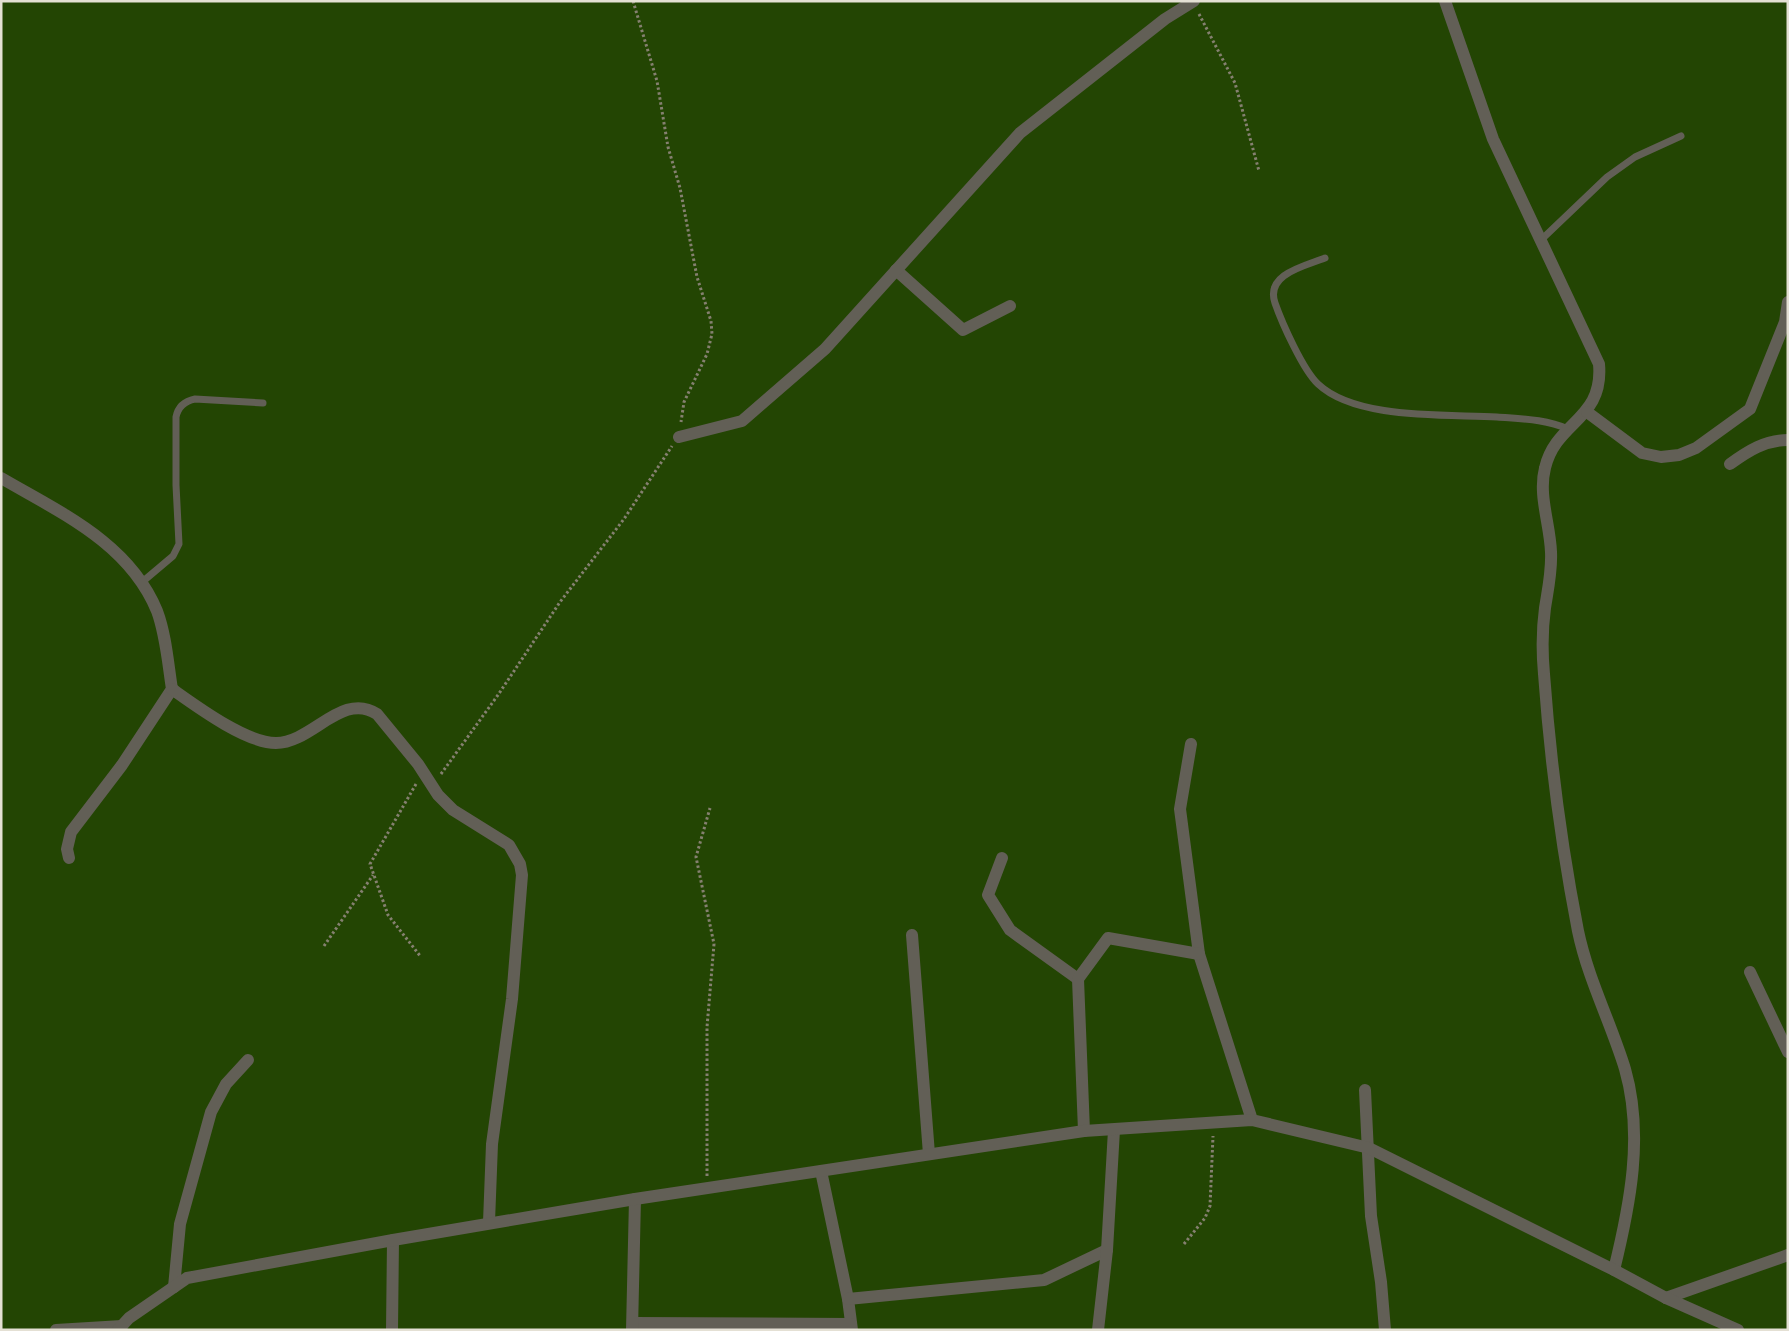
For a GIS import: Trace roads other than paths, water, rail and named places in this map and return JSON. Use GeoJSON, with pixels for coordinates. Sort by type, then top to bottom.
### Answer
{"type":"FeatureCollection","features":[{"type":"Feature","properties":{"kind":"street"},"geometry":{"type":"LineString","coordinates":[[1445,1],[1493,139],[1596,355],[1599,382],[1593,402],[1587,412],[1554,444],[1544,472],[1543,494],[1551,552],[1543,630],[1544,674],[1563,841],[1579,933],[1601,1006],[1620,1055],[1632,1106],[1634,1146],[1632,1175],[1623,1234],[1614,1270]]}},
{"type":"Feature","properties":{"kind":"street"},"geometry":{"type":"LineString","coordinates":[[679,437],[742,421],[825,349],[1020,133],[1165,19],[1193,2]]}},
{"type":"Feature","properties":{"kind":"street"},"geometry":{"type":"LineString","coordinates":[[896,270],[963,330],[1010,306]]}},
{"type":"Feature","properties":{"kind":"street"},"geometry":{"type":"LineString","coordinates":[[1587,412],[1642,453],[1661,457],[1679,455],[1696,448],[1750,409],[1785,322],[1788,302]]}},
{"type":"Feature","properties":{"kind":"street"},"geometry":{"type":"LineString","coordinates":[[1730,464],[1751,448],[1776,440],[1788,440]]}},
{"type":"Feature","properties":{"kind":"street"},"geometry":{"type":"LineString","coordinates":[[1,478],[92,532],[121,557],[150,597],[161,624],[172,690],[122,765],[71,832],[67,850],[68,858]]}},
{"type":"Feature","properties":{"kind":"street"},"geometry":{"type":"LineString","coordinates":[[172,690],[215,718],[262,741],[276,743],[291,741],[304,736],[344,711],[364,708],[377,714],[432,786],[453,810],[509,845],[520,864],[522,875],[512,999],[492,1144],[489,1222]]}},
{"type":"Feature","properties":{"kind":"street"},"geometry":{"type":"LineString","coordinates":[[1191,744],[1180,809],[1199,954],[1252,1120]]}},
{"type":"Feature","properties":{"kind":"street"},"geometry":{"type":"LineString","coordinates":[[1002,858],[988,895],[1010,930],[1078,979]]}},
{"type":"Feature","properties":{"kind":"street"},"geometry":{"type":"LineString","coordinates":[[912,935],[929,1154]]}},
{"type":"Feature","properties":{"kind":"street"},"geometry":{"type":"LineString","coordinates":[[1084,1131],[1078,979],[1108,938],[1199,954]]}},
{"type":"Feature","properties":{"kind":"street"},"geometry":{"type":"LineString","coordinates":[[1750,972],[1788,1052]]}},
{"type":"Feature","properties":{"kind":"street"},"geometry":{"type":"LineString","coordinates":[[174,1287],[180,1224],[210,1112],[226,1084],[248,1060]]}},
{"type":"Feature","properties":{"kind":"street"},"geometry":{"type":"LineString","coordinates":[[1365,1090],[1371,1216],[1381,1282],[1385,1330]]}},
{"type":"Feature","properties":{"kind":"street"},"geometry":{"type":"LineString","coordinates":[[56,1330],[62,1328],[120,1328],[129,1318],[187,1278],[489,1222],[1084,1131],[1252,1120],[1369,1148],[1614,1270],[1666,1298],[1738,1330]]}},
{"type":"Feature","properties":{"kind":"street"},"geometry":{"type":"LineString","coordinates":[[1098,1330],[1107,1250],[1114,1130]]}},
{"type":"Feature","properties":{"kind":"street"},"geometry":{"type":"LineString","coordinates":[[635,1199],[633,1326],[852,1327],[848,1299],[821,1171]]}},
{"type":"Feature","properties":{"kind":"street"},"geometry":{"type":"LineString","coordinates":[[392,1330],[393,1240]]}},
{"type":"Feature","properties":{"kind":"street"},"geometry":{"type":"LineString","coordinates":[[848,1299],[1044,1280],[1107,1250]]}},
{"type":"Feature","properties":{"kind":"street"},"geometry":{"type":"LineString","coordinates":[[1666,1298],[1788,1255]]}},
{"type":"Feature","properties":{"kind":"lane"},"geometry":{"type":"LineString","coordinates":[[1541,240],[1606,177],[1636,157],[1681,136]]}},
{"type":"Feature","properties":{"kind":"lane"},"geometry":{"type":"LineString","coordinates":[[1324,258],[1284,274],[1274,292],[1276,305],[1309,374],[1325,390],[1344,402],[1365,408],[1538,420],[1568,429]]}},
{"type":"Feature","properties":{"kind":"lane"},"geometry":{"type":"LineString","coordinates":[[141,583],[173,556],[179,544],[176,485],[176,417],[179,409],[186,402],[195,399],[263,403]]}}]}
